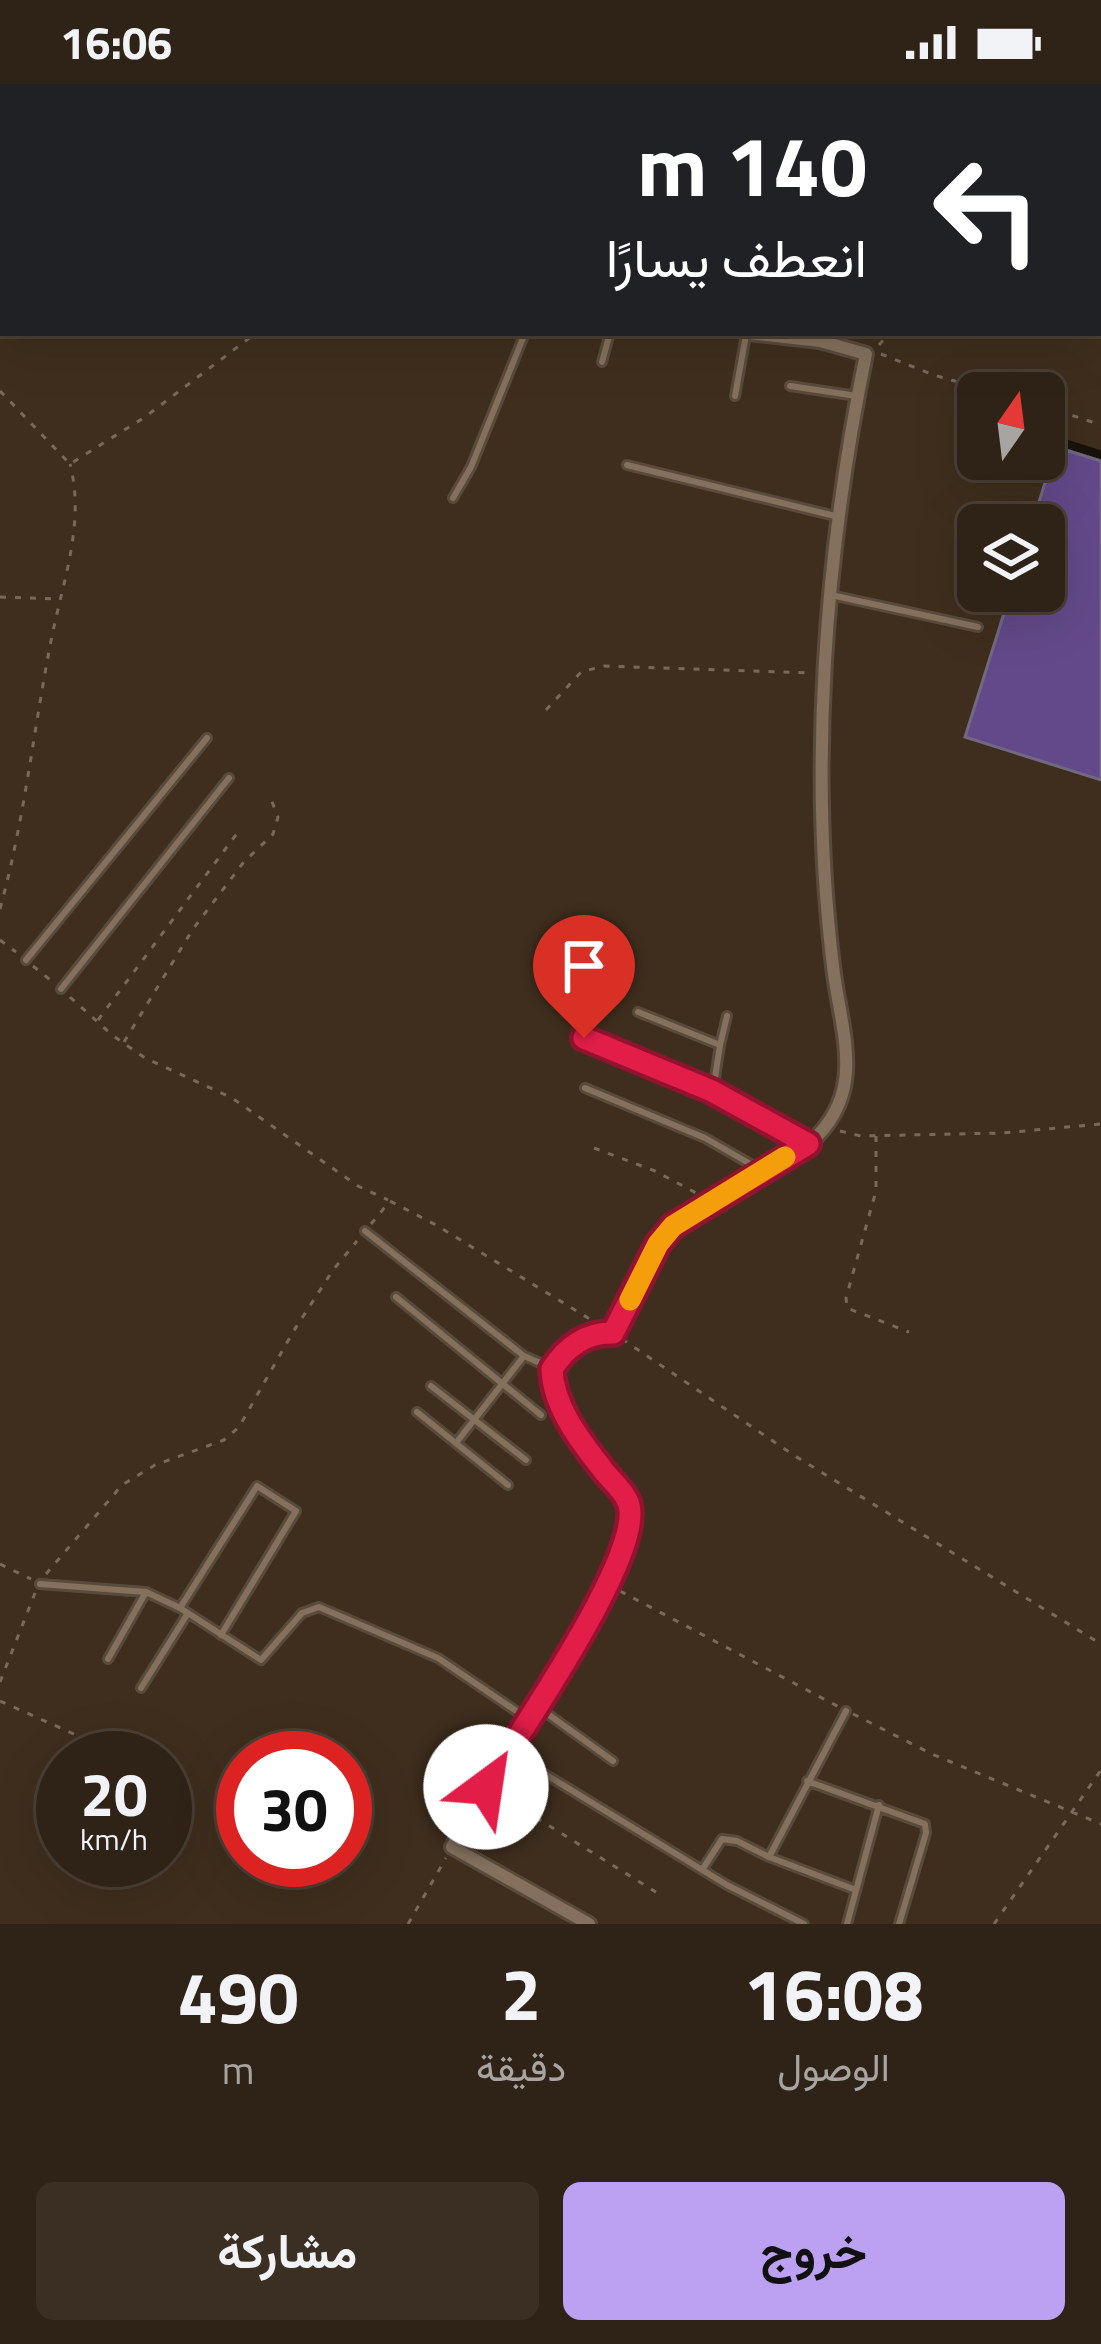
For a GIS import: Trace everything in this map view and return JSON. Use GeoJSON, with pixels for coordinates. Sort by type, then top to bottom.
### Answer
{"type":"FeatureCollection","features":[{"type":"Feature","properties":{"kind":"street"},"geometry":{"type":"LineString","coordinates":[[589,1924],[452,1847],[608,1585],[628,1533],[628,1500],[599,1466],[559,1404],[552,1369],[564,1353],[591,1334],[613,1333],[658,1244],[673,1226],[828,1127],[847,1076],[822,787],[831,596],[866,354],[820,341],[775,336]]}},
{"type":"Feature","properties":{"kind":"lane"},"geometry":{"type":"LineString","coordinates":[[453,498],[471,466],[524,336]]}},
{"type":"Feature","properties":{"kind":"lane"},"geometry":{"type":"LineString","coordinates":[[602,362],[609,336]]}},
{"type":"Feature","properties":{"kind":"lane"},"geometry":{"type":"LineString","coordinates":[[735,396],[747,336]]}},
{"type":"Feature","properties":{"kind":"lane"},"geometry":{"type":"LineString","coordinates":[[790,386],[857,396]]}},
{"type":"Feature","properties":{"kind":"lane"},"geometry":{"type":"LineString","coordinates":[[627,465],[839,518]]}},
{"type":"Feature","properties":{"kind":"lane"},"geometry":{"type":"LineString","coordinates":[[831,596],[978,627]]}},
{"type":"Feature","properties":{"kind":"lane"},"geometry":{"type":"LineString","coordinates":[[26,960],[207,738]]}},
{"type":"Feature","properties":{"kind":"lane"},"geometry":{"type":"LineString","coordinates":[[61,989],[229,778]]}},
{"type":"Feature","properties":{"kind":"lane"},"geometry":{"type":"LineString","coordinates":[[638,1012],[720,1046]]}},
{"type":"Feature","properties":{"kind":"lane"},"geometry":{"type":"LineString","coordinates":[[712,1091],[727,1016]]}},
{"type":"Feature","properties":{"kind":"lane"},"geometry":{"type":"LineString","coordinates":[[584,1038],[712,1091],[808,1144]]}},
{"type":"Feature","properties":{"kind":"lane"},"geometry":{"type":"LineString","coordinates":[[585,1088],[705,1138],[761,1171]]}},
{"type":"Feature","properties":{"kind":"lane"},"geometry":{"type":"LineString","coordinates":[[365,1231],[524,1356],[552,1369]]}},
{"type":"Feature","properties":{"kind":"lane"},"geometry":{"type":"LineString","coordinates":[[396,1297],[541,1415]]}},
{"type":"Feature","properties":{"kind":"lane"},"geometry":{"type":"LineString","coordinates":[[456,1443],[524,1356]]}},
{"type":"Feature","properties":{"kind":"lane"},"geometry":{"type":"LineString","coordinates":[[431,1386],[526,1460]]}},
{"type":"Feature","properties":{"kind":"lane"},"geometry":{"type":"LineString","coordinates":[[417,1412],[508,1485]]}},
{"type":"Feature","properties":{"kind":"lane"},"geometry":{"type":"LineString","coordinates":[[141,1688],[257,1486],[296,1511],[221,1635]]}},
{"type":"Feature","properties":{"kind":"lane"},"geometry":{"type":"LineString","coordinates":[[40,1584],[146,1592],[184,1610],[261,1660],[302,1612],[319,1607],[438,1658],[613,1761]]}},
{"type":"Feature","properties":{"kind":"lane"},"geometry":{"type":"LineString","coordinates":[[108,1659],[146,1592]]}},
{"type":"Feature","properties":{"kind":"lane"},"geometry":{"type":"LineString","coordinates":[[769,1857],[846,1711]]}},
{"type":"Feature","properties":{"kind":"lane"},"geometry":{"type":"LineString","coordinates":[[507,1751],[702,1870],[804,1924]]}},
{"type":"Feature","properties":{"kind":"lane"},"geometry":{"type":"LineString","coordinates":[[807,1781],[925,1824],[899,1924]]}},
{"type":"Feature","properties":{"kind":"lane"},"geometry":{"type":"LineString","coordinates":[[847,1924],[879,1805]]}},
{"type":"Feature","properties":{"kind":"lane"},"geometry":{"type":"LineString","coordinates":[[702,1870],[722,1838],[856,1890]]}},
{"type":"Feature","properties":{"kind":"path"},"geometry":{"type":"LineString","coordinates":[[70,464],[145,417],[252,336]]}},
{"type":"Feature","properties":{"kind":"path"},"geometry":{"type":"LineString","coordinates":[[886,336],[874,351],[957,382]]}},
{"type":"Feature","properties":{"kind":"path"},"geometry":{"type":"LineString","coordinates":[[0,391],[70,464],[77,514],[20,832],[0,909]]}},
{"type":"Feature","properties":{"kind":"path"},"geometry":{"type":"LineString","coordinates":[[1065,413],[1101,425]]}},
{"type":"Feature","properties":{"kind":"path"},"geometry":{"type":"LineString","coordinates":[[0,597],[60,600]]}},
{"type":"Feature","properties":{"kind":"path"},"geometry":{"type":"LineString","coordinates":[[546,710],[581,672],[604,666],[827,674]]}},
{"type":"Feature","properties":{"kind":"path"},"geometry":{"type":"LineString","coordinates":[[123,1043],[200,918],[273,833],[278,817],[271,800]]}},
{"type":"Feature","properties":{"kind":"path"},"geometry":{"type":"LineString","coordinates":[[97,1021],[242,828]]}},
{"type":"Feature","properties":{"kind":"path"},"geometry":{"type":"LineString","coordinates":[[0,940],[123,1043],[232,1098],[358,1186],[436,1225],[613,1333],[795,1456],[1101,1644]]}},
{"type":"Feature","properties":{"kind":"path"},"geometry":{"type":"LineString","coordinates":[[828,1127],[875,1136],[1002,1133],[1101,1124]]}},
{"type":"Feature","properties":{"kind":"path"},"geometry":{"type":"LineString","coordinates":[[875,1136],[876,1191],[847,1308],[909,1332]]}},
{"type":"Feature","properties":{"kind":"path"},"geometry":{"type":"LineString","coordinates":[[594,1148],[656,1172],[710,1202]]}},
{"type":"Feature","properties":{"kind":"path"},"geometry":{"type":"LineString","coordinates":[[0,1682],[40,1584],[100,1507],[122,1485],[155,1465],[224,1440],[239,1427],[323,1286],[390,1201]]}},
{"type":"Feature","properties":{"kind":"path"},"geometry":{"type":"LineString","coordinates":[[0,1564],[40,1584]]}},
{"type":"Feature","properties":{"kind":"path"},"geometry":{"type":"LineString","coordinates":[[608,1585],[932,1754],[1101,1824]]}},
{"type":"Feature","properties":{"kind":"path"},"geometry":{"type":"LineString","coordinates":[[0,1701],[67,1731]]}},
{"type":"Feature","properties":{"kind":"path"},"geometry":{"type":"LineString","coordinates":[[994,1924],[1101,1770]]}},
{"type":"Feature","properties":{"kind":"path"},"geometry":{"type":"LineString","coordinates":[[486,1787],[659,1894]]}},
{"type":"Feature","properties":{"kind":"path"},"geometry":{"type":"LineString","coordinates":[[408,1924],[452,1847]]}},
{"type":"Feature","properties":{"kind":"building"},"geometry":{"type":"Polygon","coordinates":[[[1065,450],[1101,461],[1101,780],[965,737],[1004,612],[1065,612],[1065,504],[1038,504],[1046,480],[1065,480],[1065,450]]]}},
{"type":"Feature","properties":{"kind":"slow traffic"},"geometry":{"type":"LineString","coordinates":[[630,1300],[658,1244],[673,1226],[785,1157]]}},
{"type":"Feature","properties":{"kind":"route"},"geometry":{"type":"LineString","coordinates":[[486,1787],[608,1585],[631,1516],[628,1500],[599,1466],[559,1404],[552,1369],[564,1353],[591,1334],[613,1333],[658,1244],[673,1226],[808,1144],[712,1091],[584,1038]]}}]}
